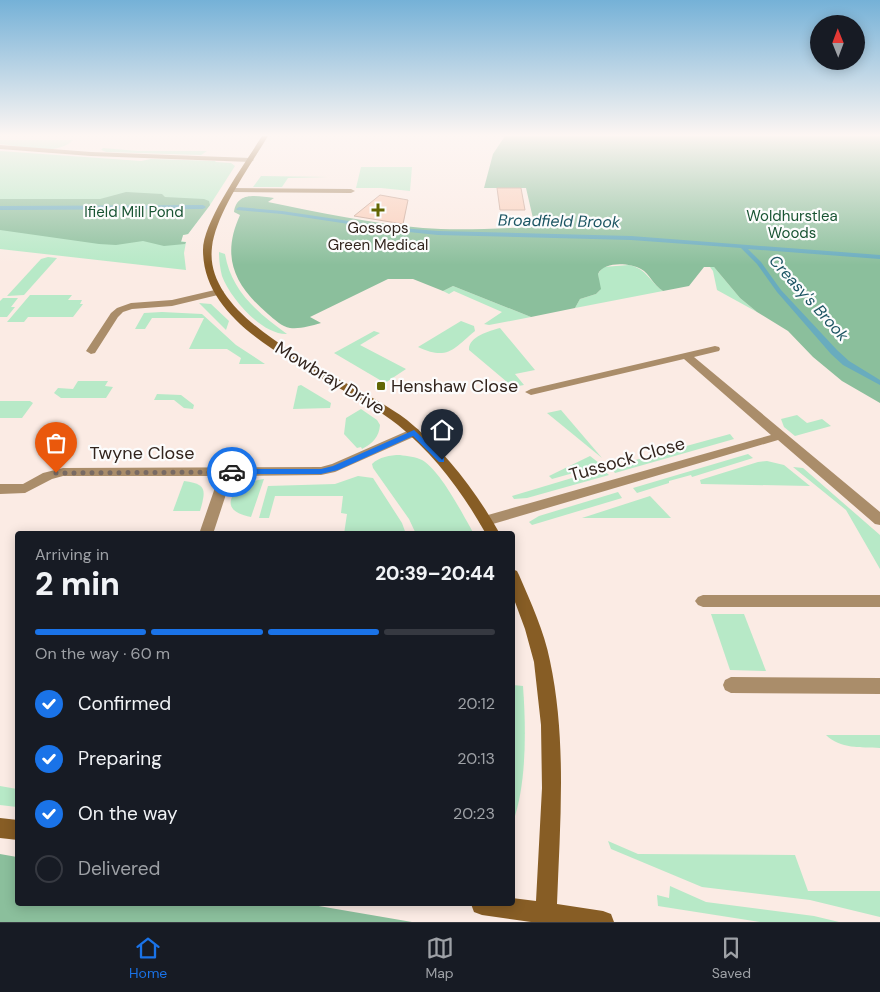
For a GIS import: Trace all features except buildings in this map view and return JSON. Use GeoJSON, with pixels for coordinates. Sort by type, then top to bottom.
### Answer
{"type":"FeatureCollection","features":[{"type":"Feature","properties":{"kind":"street","name":"Mowbray Drive"},"geometry":{"type":"LineString","coordinates":[[240,179],[211,231],[207,249],[210,276],[218,292],[230,308],[258,334],[304,364],[368,398],[414,432],[450,470],[486,521],[491,531]]}},
{"type":"Feature","properties":{"kind":"street"},"geometry":{"type":"LineString","coordinates":[[233,190],[350,191]]}},
{"type":"Feature","properties":{"kind":"street"},"geometry":{"type":"LineString","coordinates":[[91,351],[114,315],[120,310],[131,306],[172,302],[218,292]]}},
{"type":"Feature","properties":{"kind":"street"},"geometry":{"type":"LineString","coordinates":[[531,392],[715,349]]}},
{"type":"Feature","properties":{"kind":"street"},"geometry":{"type":"LineString","coordinates":[[686,356],[880,520]]}},
{"type":"Feature","properties":{"kind":"street","name":"Twyne Close"},"geometry":{"type":"LineString","coordinates":[[0,489],[25,488],[48,476],[63,472],[321,471],[335,468],[414,432]]}},
{"type":"Feature","properties":{"kind":"street","name":"Tussock Close"},"geometry":{"type":"LineString","coordinates":[[486,521],[780,436]]}},
{"type":"Feature","properties":{"kind":"street"},"geometry":{"type":"LineString","coordinates":[[207,531],[227,472]]}},
{"type":"Feature","properties":{"kind":"street"},"geometry":{"type":"LineString","coordinates":[[515,582],[532,625],[542,661],[548,707],[552,789],[546,914]]}},
{"type":"Feature","properties":{"kind":"street"},"geometry":{"type":"LineString","coordinates":[[703,601],[880,601]]}},
{"type":"Feature","properties":{"kind":"street"},"geometry":{"type":"LineString","coordinates":[[731,685],[880,686]]}},
{"type":"Feature","properties":{"kind":"street"},"geometry":{"type":"LineString","coordinates":[[0,828],[15,830]]}},
{"type":"Feature","properties":{"kind":"street"},"geometry":{"type":"LineString","coordinates":[[495,906],[603,922]]}},
{"type":"Feature","properties":{"kind":"green space","name":"Ifield Mill Pond"},"geometry":{"type":"Polygon","coordinates":[[[0,179],[227,179],[188,234],[183,235],[181,241],[186,242],[184,253],[186,270],[0,249],[0,179]]]}},
{"type":"Feature","properties":{"kind":"green space"},"geometry":{"type":"Polygon","coordinates":[[[259,179],[287,179],[282,187],[253,187],[259,179]]]}},
{"type":"Feature","properties":{"kind":"green space"},"geometry":{"type":"Polygon","coordinates":[[[358,179],[411,179],[410,191],[356,188],[358,179]]]}},
{"type":"Feature","properties":{"kind":"green space","name":"Woldhurstlea Woods"},"geometry":{"type":"Polygon","coordinates":[[[486,179],[880,179],[880,403],[842,381],[813,357],[788,331],[757,312],[740,298],[714,267],[704,267],[689,286],[663,291],[641,269],[630,265],[611,265],[601,270],[598,274],[601,289],[596,294],[580,299],[575,308],[531,317],[453,286],[443,291],[413,279],[388,279],[310,317],[321,323],[294,328],[284,326],[256,303],[239,281],[234,269],[232,244],[234,230],[240,215],[234,212],[239,201],[249,196],[274,198],[268,202],[346,217],[423,228],[535,227],[526,188],[484,188],[486,179]]]}},
{"type":"Feature","properties":{"kind":"green space"},"geometry":{"type":"Polygon","coordinates":[[[126,192],[204,199],[209,201],[210,205],[188,234],[183,235],[181,242],[186,242],[185,244],[164,246],[143,241],[116,245],[99,244],[0,230],[0,199],[100,199],[126,192]]]}},
{"type":"Feature","properties":{"kind":"green space"},"geometry":{"type":"Polygon","coordinates":[[[219,252],[225,254],[233,279],[247,300],[287,334],[277,333],[267,328],[248,314],[239,304],[222,276],[219,252]]]}},
{"type":"Feature","properties":{"kind":"green space"},"geometry":{"type":"Polygon","coordinates":[[[48,257],[57,258],[24,295],[7,296],[41,259],[48,257]]]}},
{"type":"Feature","properties":{"kind":"green space"},"geometry":{"type":"Polygon","coordinates":[[[629,265],[644,272],[663,291],[575,308],[580,299],[596,294],[600,290],[598,274],[603,267],[629,265]]]}},
{"type":"Feature","properties":{"kind":"green space"},"geometry":{"type":"Polygon","coordinates":[[[710,267],[714,267],[740,298],[757,312],[717,290],[713,271],[710,267]]]}},
{"type":"Feature","properties":{"kind":"green space"},"geometry":{"type":"Polygon","coordinates":[[[453,286],[531,317],[489,325],[484,324],[502,312],[454,291],[449,294],[443,291],[453,286]]]}},
{"type":"Feature","properties":{"kind":"green space"},"geometry":{"type":"Polygon","coordinates":[[[30,295],[72,295],[68,300],[82,300],[80,304],[83,304],[73,317],[28,317],[24,322],[7,322],[30,295]]]}},
{"type":"Feature","properties":{"kind":"green space"},"geometry":{"type":"Polygon","coordinates":[[[3,298],[18,298],[11,307],[15,307],[7,317],[0,317],[0,301],[3,298]]]}},
{"type":"Feature","properties":{"kind":"green space"},"geometry":{"type":"Polygon","coordinates":[[[199,303],[211,304],[229,321],[226,330],[199,303]]]}},
{"type":"Feature","properties":{"kind":"green space"},"geometry":{"type":"Polygon","coordinates":[[[144,313],[202,314],[236,345],[265,364],[239,364],[241,358],[227,349],[189,349],[204,318],[152,318],[145,329],[135,329],[144,313]]]}},
{"type":"Feature","properties":{"kind":"green space"},"geometry":{"type":"Polygon","coordinates":[[[461,321],[474,326],[475,331],[455,348],[443,353],[436,353],[418,347],[461,321]]]}},
{"type":"Feature","properties":{"kind":"green space"},"geometry":{"type":"Polygon","coordinates":[[[500,328],[535,370],[515,374],[524,385],[513,387],[469,350],[475,338],[500,328]]]}},
{"type":"Feature","properties":{"kind":"green space"},"geometry":{"type":"Polygon","coordinates":[[[374,331],[380,333],[360,345],[406,369],[385,383],[334,353],[374,331]]]}},
{"type":"Feature","properties":{"kind":"green space"},"geometry":{"type":"Polygon","coordinates":[[[78,381],[108,381],[105,386],[113,387],[106,398],[61,398],[54,393],[58,388],[73,389],[78,381]]]}},
{"type":"Feature","properties":{"kind":"green space"},"geometry":{"type":"Polygon","coordinates":[[[301,385],[331,403],[330,408],[293,409],[298,386],[301,385]]]}},
{"type":"Feature","properties":{"kind":"green space"},"geometry":{"type":"Polygon","coordinates":[[[157,394],[181,395],[194,405],[193,409],[184,408],[174,400],[154,400],[157,394]]]}},
{"type":"Feature","properties":{"kind":"green space"},"geometry":{"type":"Polygon","coordinates":[[[0,401],[30,401],[33,403],[22,418],[0,418],[0,401]]]}},
{"type":"Feature","properties":{"kind":"green space"},"geometry":{"type":"Polygon","coordinates":[[[361,409],[377,420],[380,425],[375,439],[362,449],[361,447],[357,448],[344,434],[346,418],[361,409]]]}},
{"type":"Feature","properties":{"kind":"green space"},"geometry":{"type":"Polygon","coordinates":[[[561,410],[602,458],[547,413],[561,410]]]}},
{"type":"Feature","properties":{"kind":"green space"},"geometry":{"type":"Polygon","coordinates":[[[797,415],[807,423],[822,419],[831,426],[795,436],[784,427],[781,419],[797,415]]]}},
{"type":"Feature","properties":{"kind":"green space"},"geometry":{"type":"Polygon","coordinates":[[[730,434],[734,439],[615,473],[610,467],[730,434]]]}},
{"type":"Feature","properties":{"kind":"green space"},"geometry":{"type":"Polygon","coordinates":[[[748,454],[753,458],[692,477],[691,475],[669,481],[669,483],[637,493],[633,488],[748,454]]]}},
{"type":"Feature","properties":{"kind":"green space"},"geometry":{"type":"Polygon","coordinates":[[[392,455],[420,459],[429,466],[444,483],[472,531],[415,531],[409,519],[373,468],[372,464],[392,455]]]}},
{"type":"Feature","properties":{"kind":"green space"},"geometry":{"type":"Polygon","coordinates":[[[590,456],[599,463],[598,466],[552,479],[549,476],[590,456]]]}},
{"type":"Feature","properties":{"kind":"green space"},"geometry":{"type":"Polygon","coordinates":[[[767,461],[784,465],[810,486],[701,484],[700,480],[767,461]]]}},
{"type":"Feature","properties":{"kind":"green space"},"geometry":{"type":"Polygon","coordinates":[[[793,467],[803,468],[880,535],[880,569],[846,510],[793,467]]]}},
{"type":"Feature","properties":{"kind":"green space"},"geometry":{"type":"Polygon","coordinates":[[[602,469],[609,475],[527,498],[514,499],[512,496],[602,469]]]}},
{"type":"Feature","properties":{"kind":"green space"},"geometry":{"type":"Polygon","coordinates":[[[358,476],[373,478],[402,523],[405,531],[344,531],[347,514],[341,513],[343,496],[275,496],[269,518],[259,518],[268,486],[335,484],[358,476]]]}},
{"type":"Feature","properties":{"kind":"green space"},"geometry":{"type":"Polygon","coordinates":[[[264,479],[251,517],[233,509],[231,503],[232,496],[237,490],[254,481],[264,479]]]}},
{"type":"Feature","properties":{"kind":"green space"},"geometry":{"type":"Polygon","coordinates":[[[184,481],[197,484],[203,489],[204,493],[200,511],[173,511],[184,481]]]}},
{"type":"Feature","properties":{"kind":"green space"},"geometry":{"type":"Polygon","coordinates":[[[618,492],[622,498],[532,525],[529,522],[539,516],[618,492]]]}},
{"type":"Feature","properties":{"kind":"green space"},"geometry":{"type":"Polygon","coordinates":[[[650,496],[671,518],[582,518],[650,496]]]}},
{"type":"Feature","properties":{"kind":"green space"},"geometry":{"type":"Polygon","coordinates":[[[711,614],[744,614],[766,671],[730,670],[711,614]]]}},
{"type":"Feature","properties":{"kind":"green space"},"geometry":{"type":"Polygon","coordinates":[[[515,685],[523,686],[525,719],[523,773],[515,816],[515,685]]]}},
{"type":"Feature","properties":{"kind":"green space"},"geometry":{"type":"Polygon","coordinates":[[[826,735],[880,735],[880,748],[844,745],[826,735]]]}},
{"type":"Feature","properties":{"kind":"green space"},"geometry":{"type":"Polygon","coordinates":[[[0,786],[15,789],[15,807],[0,805],[0,786]]]}},
{"type":"Feature","properties":{"kind":"green space"},"geometry":{"type":"Polygon","coordinates":[[[608,841],[638,854],[795,855],[808,891],[880,891],[880,917],[810,900],[702,887],[611,849],[608,841]]]}},
{"type":"Feature","properties":{"kind":"green space"},"geometry":{"type":"Polygon","coordinates":[[[0,854],[15,857],[15,906],[319,906],[412,922],[0,922],[0,854]]]}},
{"type":"Feature","properties":{"kind":"green space"},"geometry":{"type":"Polygon","coordinates":[[[670,886],[706,902],[814,916],[839,922],[760,922],[658,906],[657,895],[669,898],[670,886]]]}},
{"type":"Feature","properties":{"kind":"waterway","name":"Broadfield Brook"},"geometry":{"type":"LineString","coordinates":[[0,208],[203,207]]}},
{"type":"Feature","properties":{"kind":"waterway","name":"Broadfield Brook"},"geometry":{"type":"LineString","coordinates":[[239,209],[261,210],[389,229],[438,233],[631,238],[880,257]]}},
{"type":"Feature","properties":{"kind":"waterway","name":"Creasy's Brook"},"geometry":{"type":"LineString","coordinates":[[743,247],[759,263],[779,291],[834,352],[846,363],[880,383]]}},
{"type":"Feature","properties":{"kind":"way so far"},"geometry":{"type":"LineString","coordinates":[[56,473],[232,472]]}},
{"type":"Feature","properties":{"kind":"place","name":"Gossops Green Medical"},"geometry":{"type":"Point","coordinates":[378,210]}},
{"type":"Feature","properties":{"kind":"place","name":"Henshaw Close"},"geometry":{"type":"Point","coordinates":[381,386]}},
{"type":"Feature","properties":{"kind":"route"},"geometry":{"type":"LineString","coordinates":[[232,472],[304,472],[335,468],[414,432],[442,460]]}}]}
